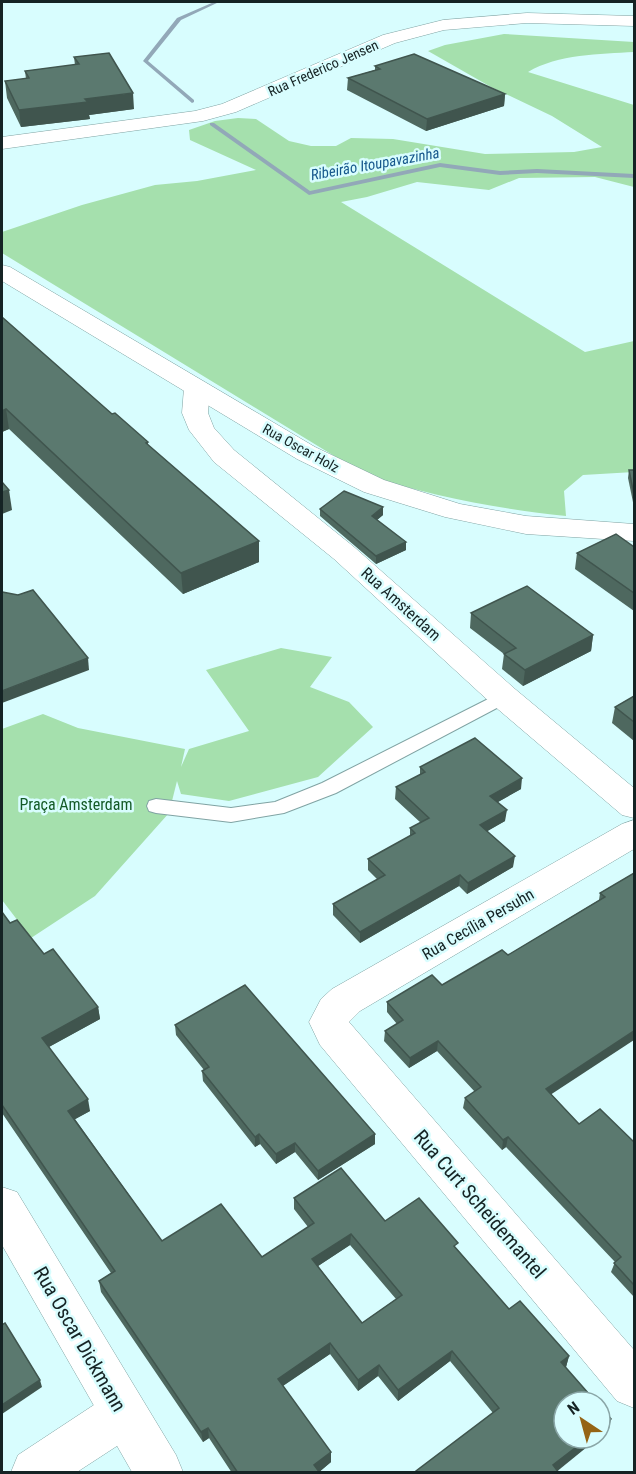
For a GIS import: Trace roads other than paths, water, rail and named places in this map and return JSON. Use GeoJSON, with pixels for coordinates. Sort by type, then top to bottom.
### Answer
{"type":"FeatureCollection","features":[{"type":"Feature","properties":{"kind":"street","name":"Rua Frederico Jensen"},"geometry":{"type":"LineString","coordinates":[[6,143],[196,117],[229,108],[389,39],[443,25],[489,19],[527,18],[634,21]]}},
{"type":"Feature","properties":{"kind":"street","name":"Rua Oscar Holz"},"geometry":{"type":"LineString","coordinates":[[2,272],[306,453],[374,486],[455,511],[526,525],[634,533]]}},
{"type":"Feature","properties":{"kind":"street","name":"Rua Amsterdam"},"geometry":{"type":"LineString","coordinates":[[197,388],[195,413],[198,422],[224,456],[344,553],[504,697],[634,806]]}},
{"type":"Feature","properties":{"kind":"street","name":"Rua Cecília Persuhn"},"geometry":{"type":"LineString","coordinates":[[329,1022],[335,1010],[346,1000],[634,833]]}},
{"type":"Feature","properties":{"kind":"street","name":"Rua Curt Scheidemantel"},"geometry":{"type":"LineString","coordinates":[[329,1022],[334,1034],[634,1385]]}},
{"type":"Feature","properties":{"kind":"street","name":"Rua Oscar Dickmann"},"geometry":{"type":"LineString","coordinates":[[2,1206],[159,1473]]}},
{"type":"Feature","properties":{"kind":"street"},"geometry":{"type":"LineString","coordinates":[[35,1473],[123,1414]]}},
{"type":"Feature","properties":{"kind":"lane"},"geometry":{"type":"LineString","coordinates":[[156,806],[231,815],[277,808],[329,788],[504,697]]}},
{"type":"Feature","properties":{"kind":"waterway","name":"Ribeirão Itoupavazinha"},"geometry":{"type":"LineString","coordinates":[[192,101],[145,61],[179,19],[217,2]]}},
{"type":"Feature","properties":{"kind":"waterway","name":"Ribeirão Itoupavazinha"},"geometry":{"type":"LineString","coordinates":[[212,124],[309,193],[440,165],[500,173],[537,171],[634,176]]}},
{"type":"Feature","properties":{"kind":"park label","name":"Praça Amsterdam"},"geometry":{"type":"Point","coordinates":[76,804]}}]}
